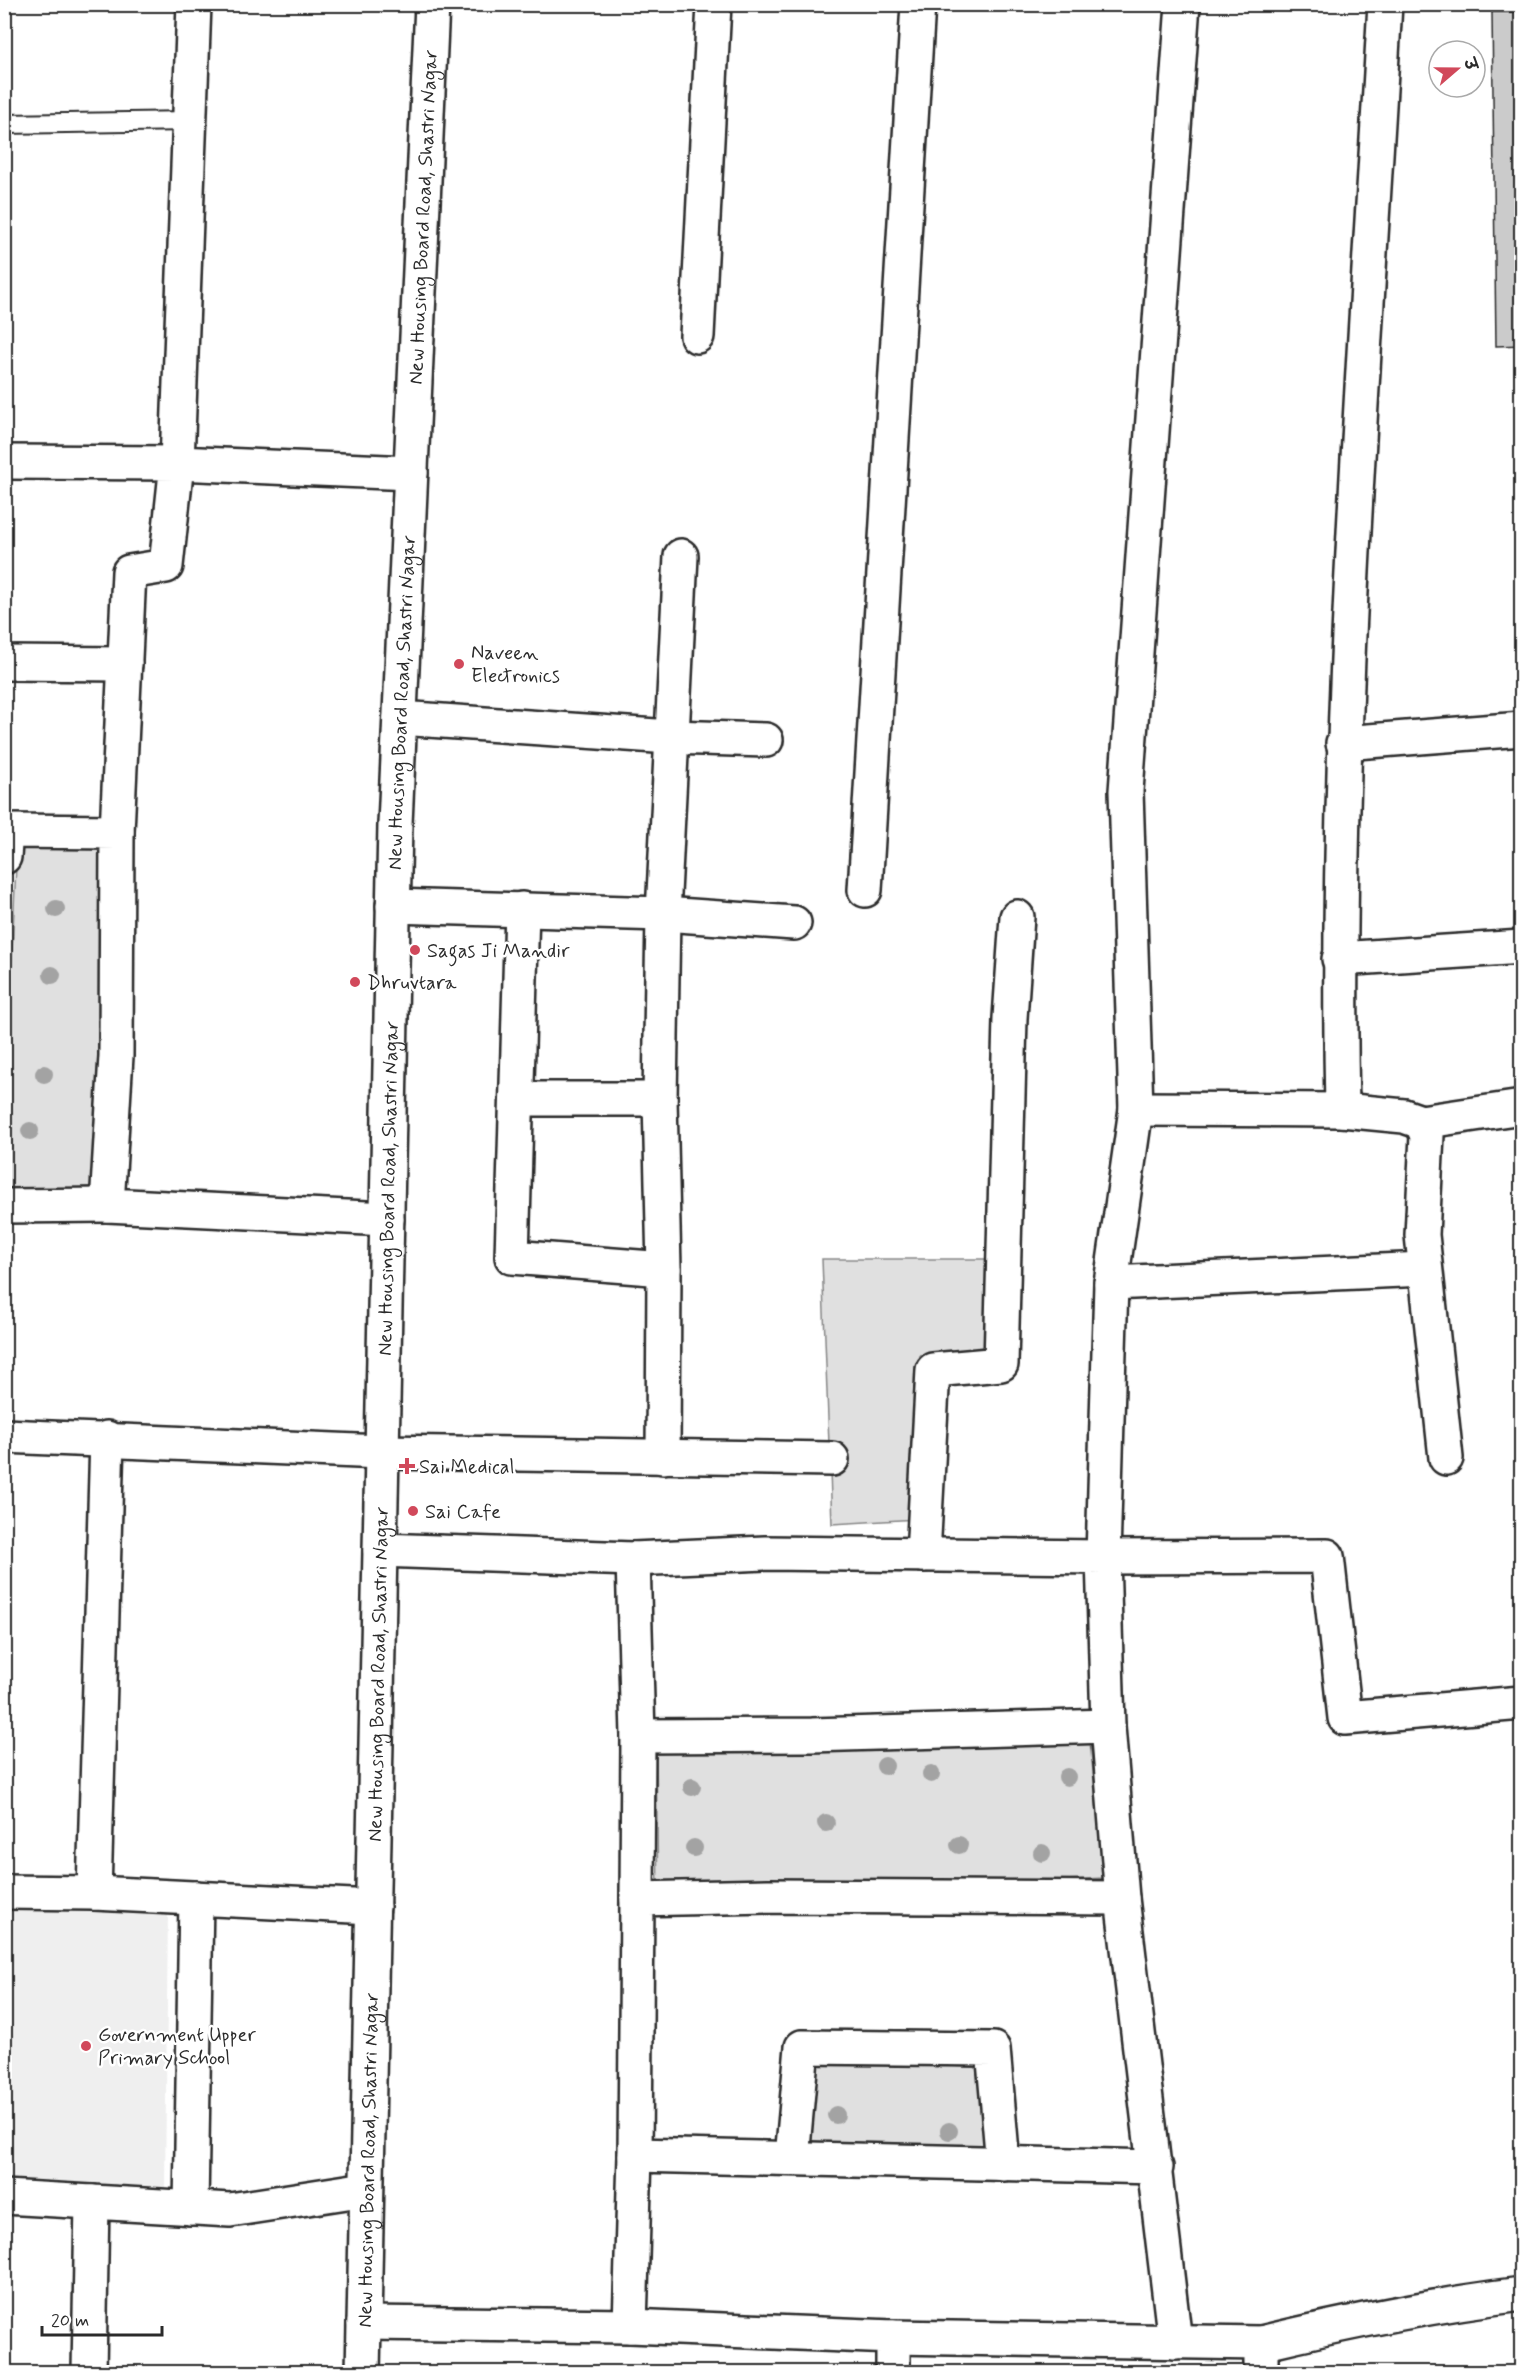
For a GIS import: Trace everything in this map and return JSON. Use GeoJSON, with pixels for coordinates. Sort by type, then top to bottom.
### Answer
{"type":"FeatureCollection","features":[{"type":"Feature","properties":{"kind":"street"},"geometry":{"type":"LineString","coordinates":[[107,1205],[116,1056],[117,832],[129,572],[166,566],[177,464],[194,4]]}},
{"type":"Feature","properties":{"kind":"street","name":"New Housing Board Road, Shastri Nagar"},"geometry":{"type":"LineString","coordinates":[[363,2373],[393,906],[432,4]]}},
{"type":"Feature","properties":{"kind":"street"},"geometry":{"type":"LineString","coordinates":[[697,336],[714,4]]}},
{"type":"Feature","properties":{"kind":"street"},"geometry":{"type":"LineString","coordinates":[[865,890],[918,4]]}},
{"type":"Feature","properties":{"kind":"street"},"geometry":{"type":"LineString","coordinates":[[1175,2342],[1156,2167],[1122,1898],[1108,1726],[1103,1557],[1111,1283],[1137,1108],[1126,791],[1183,4]]}},
{"type":"Feature","properties":{"kind":"street"},"geometry":{"type":"LineString","coordinates":[[1342,1110],[1339,958],[1343,743],[1385,4]]}},
{"type":"Feature","properties":{"kind":"street"},"geometry":{"type":"LineString","coordinates":[[4,462],[177,464],[411,472]]}},
{"type":"Feature","properties":{"kind":"street"},"geometry":{"type":"LineString","coordinates":[[663,1457],[664,1269],[660,1099],[663,914],[670,737],[681,556]]}},
{"type":"Feature","properties":{"kind":"street"},"geometry":{"type":"LineString","coordinates":[[4,663],[125,664]]}},
{"type":"Feature","properties":{"kind":"street"},"geometry":{"type":"LineString","coordinates":[[400,718],[670,737],[766,740]]}},
{"type":"Feature","properties":{"kind":"street"},"geometry":{"type":"LineString","coordinates":[[1343,743],[1521,729]]}},
{"type":"Feature","properties":{"kind":"street"},"geometry":{"type":"LineString","coordinates":[[5,840],[117,832]]}},
{"type":"Feature","properties":{"kind":"street"},"geometry":{"type":"LineString","coordinates":[[393,906],[663,914],[794,922]]}},
{"type":"Feature","properties":{"kind":"street"},"geometry":{"type":"LineString","coordinates":[[522,909],[512,1257],[664,1269]]}},
{"type":"Feature","properties":{"kind":"street"},"geometry":{"type":"LineString","coordinates":[[923,1555],[933,1370],[1001,1364],[1010,1018],[1017,917]]}},
{"type":"Feature","properties":{"kind":"street"},"geometry":{"type":"LineString","coordinates":[[1339,958],[1521,947]]}},
{"type":"Feature","properties":{"kind":"street"},"geometry":{"type":"LineString","coordinates":[[518,1099],[660,1099]]}},
{"type":"Feature","properties":{"kind":"street"},"geometry":{"type":"LineString","coordinates":[[1137,1108],[1342,1110],[1404,1116],[1421,1122],[1521,1107]]}},
{"type":"Feature","properties":{"kind":"street"},"geometry":{"type":"LineString","coordinates":[[1421,1122],[1427,1136],[1422,1235],[1446,1458]]}},
{"type":"Feature","properties":{"kind":"street"},"geometry":{"type":"LineString","coordinates":[[4,1206],[107,1205],[387,1219]]}},
{"type":"Feature","properties":{"kind":"street"},"geometry":{"type":"LineString","coordinates":[[1111,1283],[1425,1269]]}},
{"type":"Feature","properties":{"kind":"street"},"geometry":{"type":"LineString","coordinates":[[4,1436],[107,1438],[381,1452],[831,1460]]}},
{"type":"Feature","properties":{"kind":"street"},"geometry":{"type":"LineString","coordinates":[[94,1893],[107,1438]]}},
{"type":"Feature","properties":{"kind":"street"},"geometry":{"type":"LineString","coordinates":[[380,1550],[633,1559],[765,1553],[1103,1557],[1327,1556],[1345,1718],[1521,1703]]}},
{"type":"Feature","properties":{"kind":"street"},"geometry":{"type":"LineString","coordinates":[[630,2326],[635,2155],[638,1736],[633,1559]]}},
{"type":"Feature","properties":{"kind":"street"},"geometry":{"type":"LineString","coordinates":[[638,1736],[812,1735],[1108,1726]]}},
{"type":"Feature","properties":{"kind":"street"},"geometry":{"type":"LineString","coordinates":[[4,1892],[94,1893],[373,1907]]}},
{"type":"Feature","properties":{"kind":"street"},"geometry":{"type":"LineString","coordinates":[[637,1899],[768,1896],[1122,1898]]}},
{"type":"Feature","properties":{"kind":"street"},"geometry":{"type":"LineString","coordinates":[[190,2208],[196,1898]]}},
{"type":"Feature","properties":{"kind":"street"},"geometry":{"type":"LineString","coordinates":[[792,2158],[802,2047],[993,2049],[1003,2164]]}},
{"type":"Feature","properties":{"kind":"street"},"geometry":{"type":"LineString","coordinates":[[635,2155],[1156,2167]]}},
{"type":"Feature","properties":{"kind":"street"},"geometry":{"type":"LineString","coordinates":[[4,2197],[230,2210],[366,2189]]}},
{"type":"Feature","properties":{"kind":"street"},"geometry":{"type":"LineString","coordinates":[[89,2373],[92,2202]]}},
{"type":"Feature","properties":{"kind":"street"},"geometry":{"type":"LineString","coordinates":[[364,2323],[630,2326],[893,2337],[1175,2342],[1261,2358],[1378,2315],[1521,2294]]}},
{"type":"Feature","properties":{"kind":"street"},"geometry":{"type":"LineString","coordinates":[[893,2337],[893,2373]]}},
{"type":"Feature","properties":{"kind":"lane"},"geometry":{"type":"LineString","coordinates":[[4,124],[190,121]]}},
{"type":"Feature","properties":{"kind":"shaded area"},"geometry":{"type":"Polygon","coordinates":[[[17,844],[106,845],[93,1187],[5,1191],[5,1103],[17,844]]]}},
{"type":"Feature","properties":{"kind":"shaded area"},"geometry":{"type":"Polygon","coordinates":[[[822,1259],[991,1259],[986,1351],[920,1355],[917,1519],[832,1524],[822,1259]]]}},
{"type":"Feature","properties":{"kind":"shaded area"},"geometry":{"type":"Polygon","coordinates":[[[1090,1742],[1104,1878],[658,1900],[656,1752],[1090,1742]]]}},
{"type":"Feature","properties":{"kind":"shaded area","name":"Government Upper Primary School"},"geometry":{"type":"Polygon","coordinates":[[[5,1909],[168,1914],[165,2187],[5,2178],[5,1909]]]}},
{"type":"Feature","properties":{"kind":"shaded area"},"geometry":{"type":"Polygon","coordinates":[[[808,2059],[989,2068],[987,2155],[802,2155],[808,2059]]]}},
{"type":"Feature","properties":{"kind":"building"},"geometry":{"type":"Polygon","coordinates":[[[1492,12],[1522,12],[1522,345],[1496,346],[1492,12]]]}},
{"type":"Feature","properties":{"kind":"place","name":"Naveen Electronics"},"geometry":{"type":"Point","coordinates":[459,664]}},
{"type":"Feature","properties":{"kind":"place","name":"Sagas Ji Mandir"},"geometry":{"type":"Point","coordinates":[415,950]}},
{"type":"Feature","properties":{"kind":"place","name":"Dhruvtara"},"geometry":{"type":"Point","coordinates":[355,982]}},
{"type":"Feature","properties":{"kind":"place","name":"Sai Medical"},"geometry":{"type":"Point","coordinates":[407,1466]}},
{"type":"Feature","properties":{"kind":"place","name":"Sai Cafe"},"geometry":{"type":"Point","coordinates":[413,1511]}},
{"type":"Feature","properties":{"kind":"place","name":"Government Upper Primary School"},"geometry":{"type":"Point","coordinates":[86,2046]}}]}
